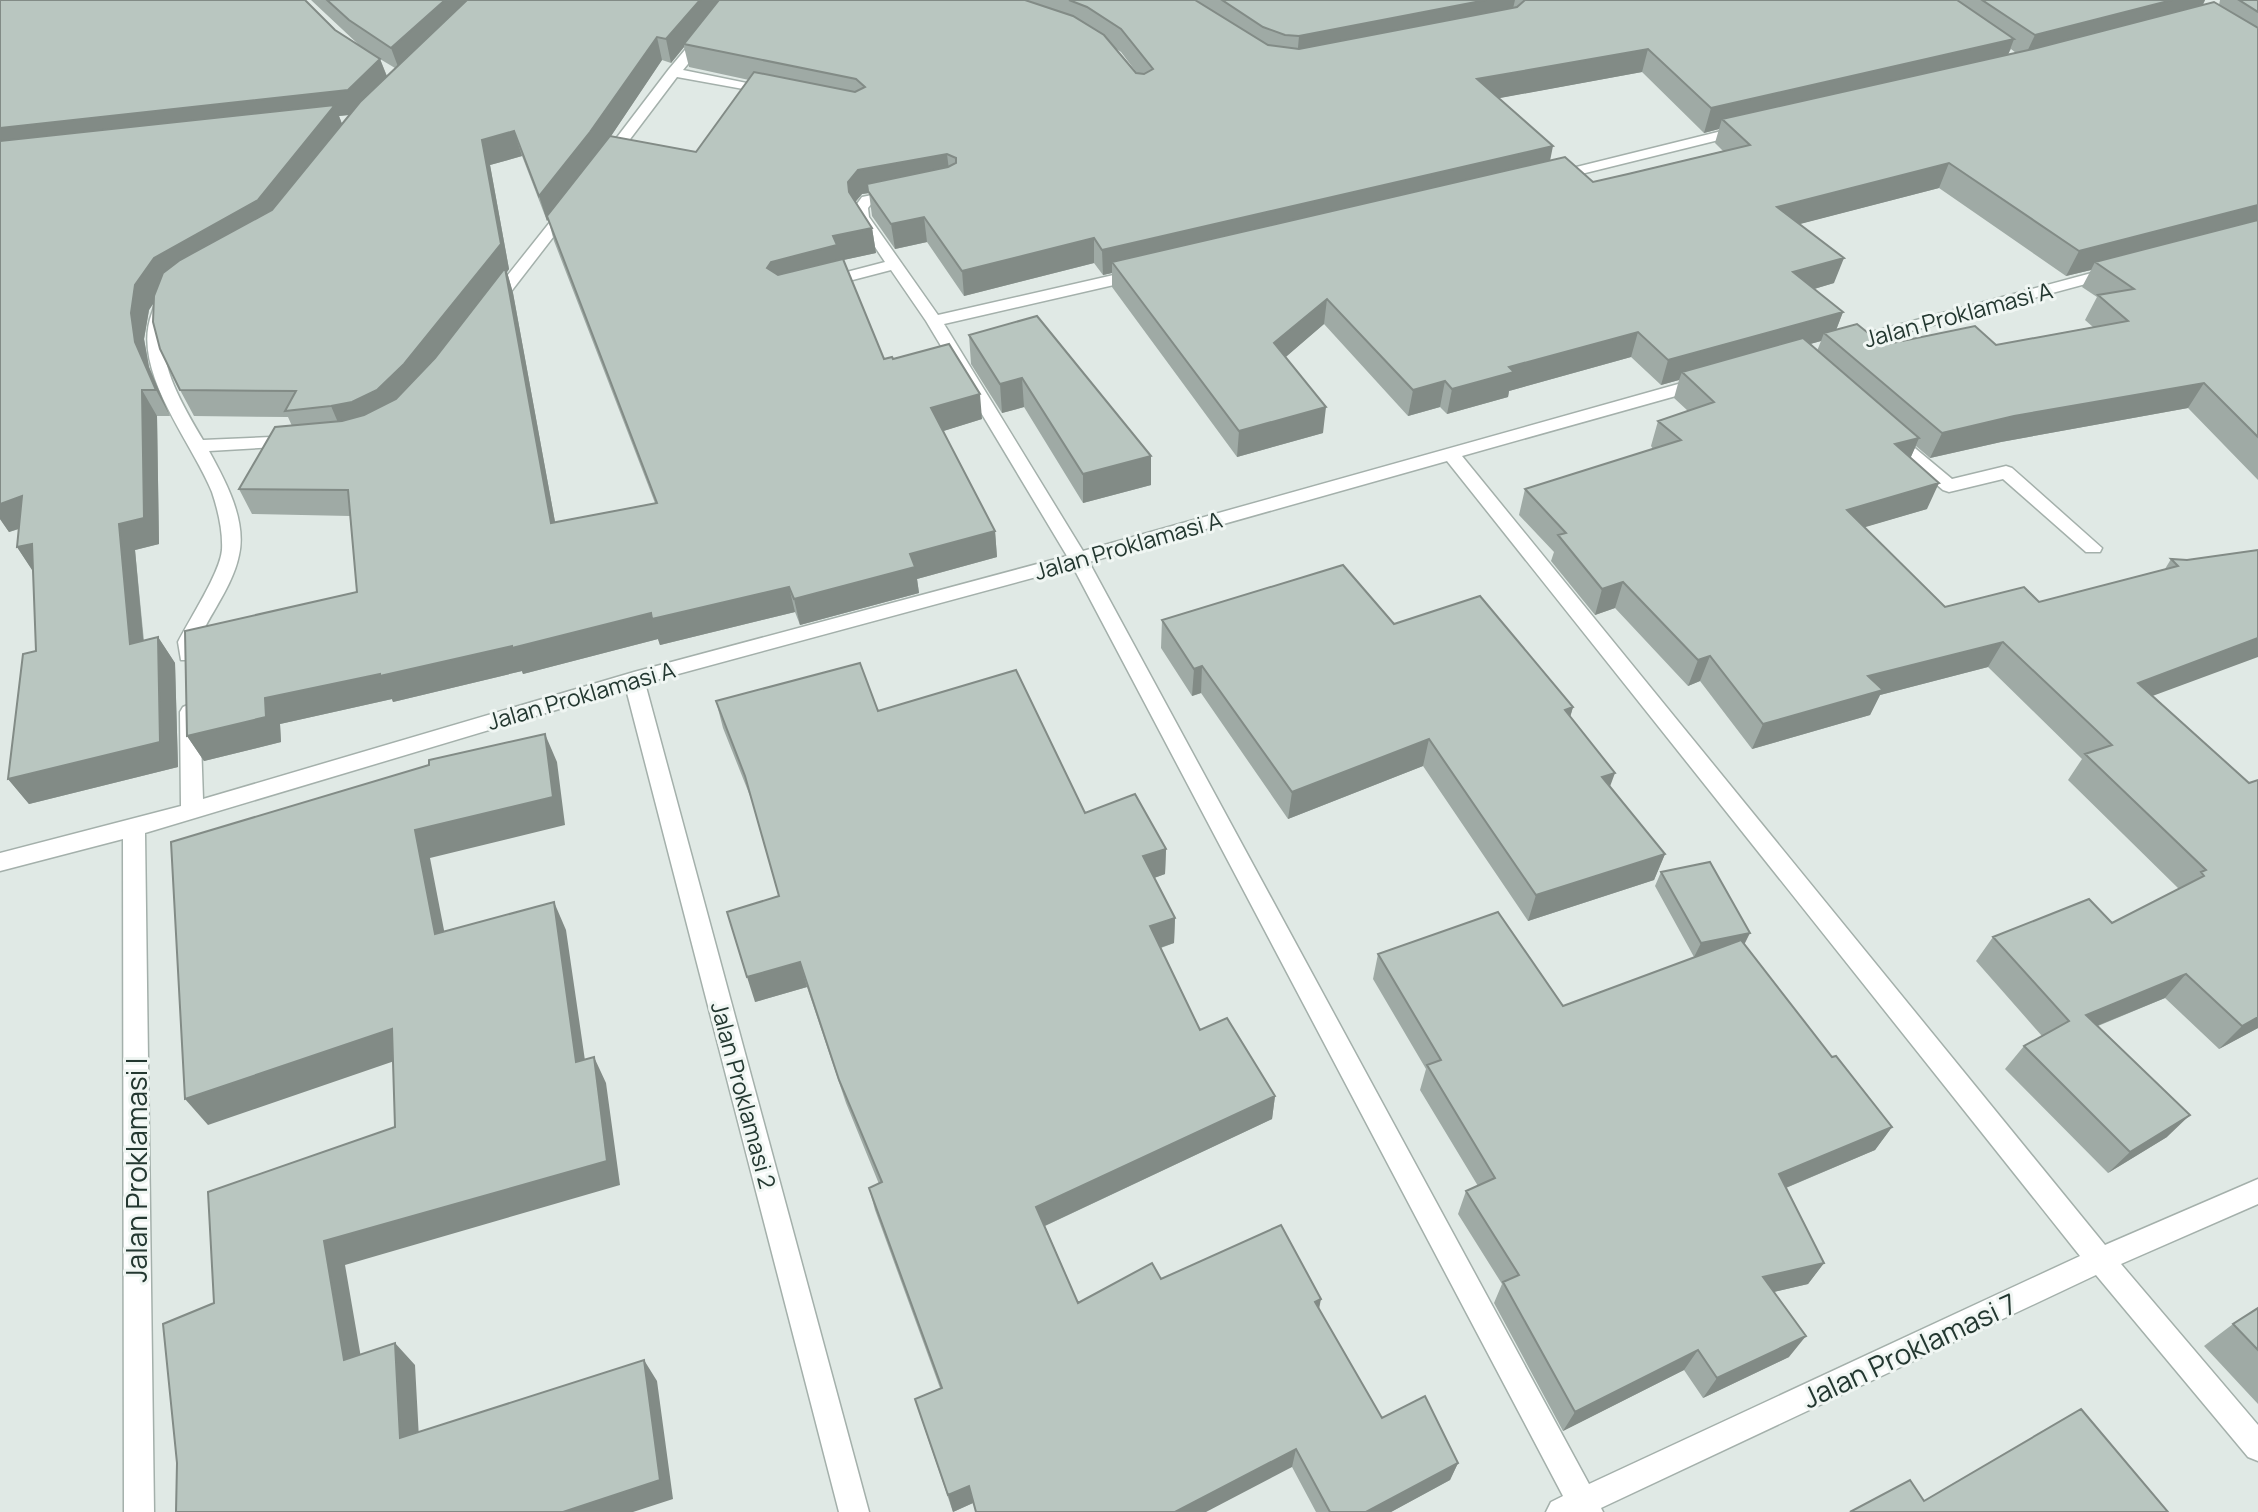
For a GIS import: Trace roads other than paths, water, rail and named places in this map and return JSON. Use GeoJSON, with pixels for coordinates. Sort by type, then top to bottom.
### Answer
{"type":"FeatureCollection","features":[{"type":"Feature","properties":{"kind":"street"},"geometry":{"type":"LineString","coordinates":[[595,175],[674,72],[734,0]]}},
{"type":"Feature","properties":{"kind":"street"},"geometry":{"type":"LineString","coordinates":[[674,72],[780,93]]}},
{"type":"Feature","properties":{"kind":"street"},"geometry":{"type":"LineString","coordinates":[[1544,179],[1757,127]]}},
{"type":"Feature","properties":{"kind":"street"},"geometry":{"type":"LineString","coordinates":[[908,192],[867,200],[861,208],[862,217],[934,321],[1078,559],[1577,1508]]}},
{"type":"Feature","properties":{"kind":"street"},"geometry":{"type":"LineString","coordinates":[[483,318],[578,197]]}},
{"type":"Feature","properties":{"kind":"street"},"geometry":{"type":"LineString","coordinates":[[807,286],[895,264]]}},
{"type":"Feature","properties":{"kind":"street","name":"Jalan Proklamasi A"},"geometry":{"type":"LineString","coordinates":[[1824,349],[2127,268]]}},
{"type":"Feature","properties":{"kind":"street"},"geometry":{"type":"LineString","coordinates":[[934,321],[1152,271]]}},
{"type":"Feature","properties":{"kind":"street"},"geometry":{"type":"LineString","coordinates":[[176,287],[167,294],[155,330],[159,368],[177,409],[228,507],[231,553],[188,642],[192,810]]}},
{"type":"Feature","properties":{"kind":"street","name":"Jalan Proklamasi A"},"geometry":{"type":"LineString","coordinates":[[0,862],[134,828],[635,679],[1078,559],[1725,376]]}},
{"type":"Feature","properties":{"kind":"street"},"geometry":{"type":"LineString","coordinates":[[1882,429],[1949,486],[2006,472],[2092,548]]}},
{"type":"Feature","properties":{"kind":"street"},"geometry":{"type":"LineString","coordinates":[[198,446],[318,440]]}},
{"type":"Feature","properties":{"kind":"street"},"geometry":{"type":"LineString","coordinates":[[1451,454],[2100,1260],[2258,1447]]}},
{"type":"Feature","properties":{"kind":"street","name":"Jalan Proklamasi 2"},"geometry":{"type":"LineString","coordinates":[[635,679],[854,1512]]}},
{"type":"Feature","properties":{"kind":"street","name":"Jalan Proklamasi I"},"geometry":{"type":"LineString","coordinates":[[134,828],[139,1512]]}},
{"type":"Feature","properties":{"kind":"street","name":"Jalan Proklamasi 7"},"geometry":{"type":"LineString","coordinates":[[1577,1508],[2100,1260],[2258,1191]]}}]}
